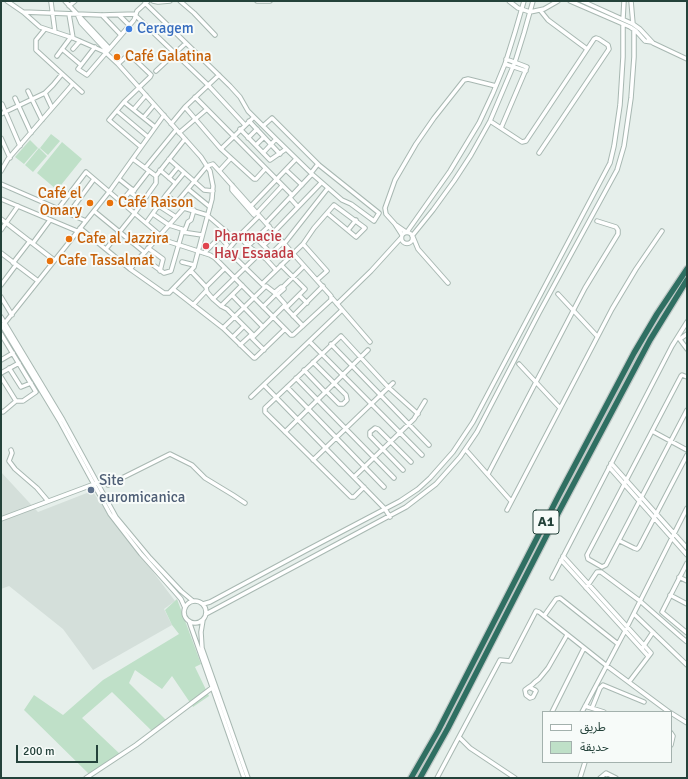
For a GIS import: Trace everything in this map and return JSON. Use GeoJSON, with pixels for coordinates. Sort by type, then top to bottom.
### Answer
{"type":"FeatureCollection","features":[{"type":"Feature","properties":{"kind":"highway","name":"A1"},"geometry":{"type":"LineString","coordinates":[[411,778],[438,731],[556,501],[638,347],[656,314],[687,269]]}},
{"type":"Feature","properties":{"kind":"highway","name":"A1"},"geometry":{"type":"LineString","coordinates":[[420,778],[448,728],[650,340],[687,280]]}},
{"type":"Feature","properties":{"kind":"street"},"geometry":{"type":"LineString","coordinates":[[6,1],[23,12],[38,26],[107,50]]}},
{"type":"Feature","properties":{"kind":"street"},"geometry":{"type":"LineString","coordinates":[[1,199],[78,230],[106,249],[130,269],[164,293],[169,293],[191,271],[194,265],[213,191],[212,179],[207,166],[118,64],[83,19],[65,1]]}},
{"type":"Feature","properties":{"kind":"street"},"geometry":{"type":"LineString","coordinates":[[69,6],[75,1]]}},
{"type":"Feature","properties":{"kind":"street"},"geometry":{"type":"LineString","coordinates":[[153,1],[170,1]]}},
{"type":"Feature","properties":{"kind":"street"},"geometry":{"type":"LineString","coordinates":[[180,1],[215,35]]}},
{"type":"Feature","properties":{"kind":"street"},"geometry":{"type":"LineString","coordinates":[[257,1],[270,1]]}},
{"type":"Feature","properties":{"kind":"street"},"geometry":{"type":"LineString","coordinates":[[509,1],[522,10],[530,12],[548,7],[558,1]]}},
{"type":"Feature","properties":{"kind":"street"},"geometry":{"type":"LineString","coordinates":[[337,304],[376,266],[402,237],[447,176],[474,132],[496,86],[505,64],[524,1]]}},
{"type":"Feature","properties":{"kind":"street"},"geometry":{"type":"LineString","coordinates":[[409,243],[458,176],[490,121],[515,62],[533,1]]}},
{"type":"Feature","properties":{"kind":"street"},"geometry":{"type":"LineString","coordinates":[[570,1],[634,30],[645,41],[653,42]]}},
{"type":"Feature","properties":{"kind":"street"},"geometry":{"type":"LineString","coordinates":[[582,1],[633,24],[653,42],[687,59]]}},
{"type":"Feature","properties":{"kind":"street"},"geometry":{"type":"LineString","coordinates":[[203,604],[210,602],[406,498],[430,478],[453,452],[472,422],[610,164],[620,104],[622,19],[624,1]]}},
{"type":"Feature","properties":{"kind":"street"},"geometry":{"type":"LineString","coordinates":[[631,1],[633,24]]}},
{"type":"Feature","properties":{"kind":"street"},"geometry":{"type":"LineString","coordinates":[[51,2],[55,32]]}},
{"type":"Feature","properties":{"kind":"street"},"geometry":{"type":"LineString","coordinates":[[95,47],[78,69],[87,75],[129,25],[137,11],[144,3],[238,94],[246,108],[254,117],[276,140],[311,174],[374,222],[380,213],[318,164],[272,118],[263,126]]}},
{"type":"Feature","properties":{"kind":"street"},"geometry":{"type":"LineString","coordinates":[[540,10],[548,20],[587,50]]}},
{"type":"Feature","properties":{"kind":"street"},"geometry":{"type":"LineString","coordinates":[[23,12],[78,15],[136,15],[245,124]]}},
{"type":"Feature","properties":{"kind":"street"},"geometry":{"type":"LineString","coordinates":[[57,56],[72,38],[69,14]]}},
{"type":"Feature","properties":{"kind":"street"},"geometry":{"type":"LineString","coordinates":[[102,15],[121,35]]}},
{"type":"Feature","properties":{"kind":"street"},"geometry":{"type":"LineString","coordinates":[[119,15],[129,25]]}},
{"type":"Feature","properties":{"kind":"street"},"geometry":{"type":"LineString","coordinates":[[45,29],[36,40],[36,50],[82,92]]}},
{"type":"Feature","properties":{"kind":"street"},"geometry":{"type":"LineString","coordinates":[[206,614],[410,505],[429,490],[466,450],[617,170],[623,152],[631,98],[634,63],[634,30]]}},
{"type":"Feature","properties":{"kind":"street"},"geometry":{"type":"LineString","coordinates":[[640,36],[644,33]]}},
{"type":"Feature","properties":{"kind":"street"},"geometry":{"type":"LineString","coordinates":[[490,121],[522,142],[526,141],[596,38],[609,47],[608,50],[539,153]]}},
{"type":"Feature","properties":{"kind":"street"},"geometry":{"type":"LineString","coordinates":[[73,49],[80,41]]}},
{"type":"Feature","properties":{"kind":"street"},"geometry":{"type":"LineString","coordinates":[[156,71],[186,43]]}},
{"type":"Feature","properties":{"kind":"street"},"geometry":{"type":"LineString","coordinates":[[62,50],[81,65]]}},
{"type":"Feature","properties":{"kind":"street"},"geometry":{"type":"LineString","coordinates":[[118,64],[129,54],[150,74],[150,77],[138,87],[109,120],[141,147]]}},
{"type":"Feature","properties":{"kind":"street"},"geometry":{"type":"LineString","coordinates":[[67,61],[70,56]]}},
{"type":"Feature","properties":{"kind":"street"},"geometry":{"type":"LineString","coordinates":[[506,59],[515,62],[526,69]]}},
{"type":"Feature","properties":{"kind":"street"},"geometry":{"type":"LineString","coordinates":[[505,64],[526,69]]}},
{"type":"Feature","properties":{"kind":"street"},"geometry":{"type":"LineString","coordinates":[[501,128],[526,69]]}},
{"type":"Feature","properties":{"kind":"street"},"geometry":{"type":"LineString","coordinates":[[3,113],[45,93],[53,86],[62,74]]}},
{"type":"Feature","properties":{"kind":"street"},"geometry":{"type":"LineString","coordinates":[[171,124],[185,107],[219,75]]}},
{"type":"Feature","properties":{"kind":"street"},"geometry":{"type":"LineString","coordinates":[[418,249],[411,233],[406,232],[395,224],[386,214],[385,208],[396,178],[431,122],[465,79],[496,86]]}},
{"type":"Feature","properties":{"kind":"street"},"geometry":{"type":"LineString","coordinates":[[1,171],[10,158],[73,84]]}},
{"type":"Feature","properties":{"kind":"street"},"geometry":{"type":"LineString","coordinates":[[28,91],[42,120]]}},
{"type":"Feature","properties":{"kind":"street"},"geometry":{"type":"LineString","coordinates":[[45,93],[52,108]]}},
{"type":"Feature","properties":{"kind":"street"},"geometry":{"type":"LineString","coordinates":[[134,109],[146,95]]}},
{"type":"Feature","properties":{"kind":"street"},"geometry":{"type":"LineString","coordinates":[[195,97],[282,186],[298,207]]}},
{"type":"Feature","properties":{"kind":"street"},"geometry":{"type":"LineString","coordinates":[[15,98],[31,133]]}},
{"type":"Feature","properties":{"kind":"street"},"geometry":{"type":"LineString","coordinates":[[124,102],[155,127]]}},
{"type":"Feature","properties":{"kind":"street"},"geometry":{"type":"LineString","coordinates":[[2,104],[3,113],[20,146]]}},
{"type":"Feature","properties":{"kind":"street"},"geometry":{"type":"LineString","coordinates":[[144,117],[154,105]]}},
{"type":"Feature","properties":{"kind":"street"},"geometry":{"type":"LineString","coordinates":[[185,107],[221,149],[255,180],[265,169]]}},
{"type":"Feature","properties":{"kind":"street"},"geometry":{"type":"LineString","coordinates":[[145,168],[178,131],[206,109]]}},
{"type":"Feature","properties":{"kind":"street"},"geometry":{"type":"LineString","coordinates":[[116,111],[148,136]]}},
{"type":"Feature","properties":{"kind":"street"},"geometry":{"type":"LineString","coordinates":[[3,324],[12,315],[109,192],[164,115]]}},
{"type":"Feature","properties":{"kind":"street"},"geometry":{"type":"LineString","coordinates":[[221,149],[245,124],[254,117]]}},
{"type":"Feature","properties":{"kind":"street"},"geometry":{"type":"LineString","coordinates":[[249,121],[280,154]]}},
{"type":"Feature","properties":{"kind":"street"},"geometry":{"type":"LineString","coordinates":[[248,138],[257,129]]}},
{"type":"Feature","properties":{"kind":"street"},"geometry":{"type":"LineString","coordinates":[[240,130],[272,160],[286,149]]}},
{"type":"Feature","properties":{"kind":"street"},"geometry":{"type":"LineString","coordinates":[[256,145],[264,137]]}},
{"type":"Feature","properties":{"kind":"street"},"geometry":{"type":"LineString","coordinates":[[1,138],[10,158]]}},
{"type":"Feature","properties":{"kind":"street"},"geometry":{"type":"LineString","coordinates":[[106,249],[134,214],[155,184],[156,176],[160,170],[185,139]]}},
{"type":"Feature","properties":{"kind":"street"},"geometry":{"type":"LineString","coordinates":[[263,153],[276,140]]}},
{"type":"Feature","properties":{"kind":"street"},"geometry":{"type":"LineString","coordinates":[[220,170],[230,158]]}},
{"type":"Feature","properties":{"kind":"street"},"geometry":{"type":"LineString","coordinates":[[133,159],[156,176]]}},
{"type":"Feature","properties":{"kind":"street"},"geometry":{"type":"LineString","coordinates":[[169,159],[205,190],[213,191]]}},
{"type":"Feature","properties":{"kind":"street"},"geometry":{"type":"LineString","coordinates":[[251,206],[296,159]]}},
{"type":"Feature","properties":{"kind":"street"},"geometry":{"type":"LineString","coordinates":[[1,162],[7,162]]}},
{"type":"Feature","properties":{"kind":"street"},"geometry":{"type":"LineString","coordinates":[[177,202],[207,166],[213,164],[220,170],[257,215]]}},
{"type":"Feature","properties":{"kind":"street"},"geometry":{"type":"LineString","coordinates":[[248,246],[302,185],[318,164]]}},
{"type":"Feature","properties":{"kind":"street"},"geometry":{"type":"LineString","coordinates":[[169,178],[178,167]]}},
{"type":"Feature","properties":{"kind":"street"},"geometry":{"type":"LineString","coordinates":[[160,170],[175,183]]}},
{"type":"Feature","properties":{"kind":"street"},"geometry":{"type":"LineString","coordinates":[[286,170],[302,185]]}},
{"type":"Feature","properties":{"kind":"street"},"geometry":{"type":"LineString","coordinates":[[121,202],[150,171]]}},
{"type":"Feature","properties":{"kind":"street"},"geometry":{"type":"LineString","coordinates":[[450,171],[458,176]]}},
{"type":"Feature","properties":{"kind":"street"},"geometry":{"type":"LineString","coordinates":[[58,209],[85,172],[166,241],[215,258],[292,336],[332,298]]}},
{"type":"Feature","properties":{"kind":"street"},"geometry":{"type":"LineString","coordinates":[[146,223],[166,194],[184,173]]}},
{"type":"Feature","properties":{"kind":"street"},"geometry":{"type":"LineString","coordinates":[[447,176],[454,182]]}},
{"type":"Feature","properties":{"kind":"street"},"geometry":{"type":"LineString","coordinates":[[69,213],[94,179]]}},
{"type":"Feature","properties":{"kind":"street"},"geometry":{"type":"LineString","coordinates":[[119,179],[142,201]]}},
{"type":"Feature","properties":{"kind":"street"},"geometry":{"type":"LineString","coordinates":[[264,246],[321,183]]}},
{"type":"Feature","properties":{"kind":"street"},"geometry":{"type":"LineString","coordinates":[[1,184],[86,220]]}},
{"type":"Feature","properties":{"kind":"street"},"geometry":{"type":"LineString","coordinates":[[232,185],[232,190],[267,224],[292,254],[323,286],[370,342]]}},
{"type":"Feature","properties":{"kind":"street"},"geometry":{"type":"LineString","coordinates":[[215,258],[238,238],[282,186]]}},
{"type":"Feature","properties":{"kind":"street"},"geometry":{"type":"LineString","coordinates":[[266,259],[284,243],[328,188]]}},
{"type":"Feature","properties":{"kind":"street"},"geometry":{"type":"LineString","coordinates":[[188,189],[210,207]]}},
{"type":"Feature","properties":{"kind":"street"},"geometry":{"type":"LineString","coordinates":[[166,194],[184,208],[207,215],[226,231],[266,259],[276,270]]}},
{"type":"Feature","properties":{"kind":"street"},"geometry":{"type":"LineString","coordinates":[[223,328],[254,298],[276,270],[303,244],[327,213],[335,205],[365,228],[356,237],[327,213]]}},
{"type":"Feature","properties":{"kind":"street"},"geometry":{"type":"LineString","coordinates":[[1,230],[18,206]]}},
{"type":"Feature","properties":{"kind":"street"},"geometry":{"type":"LineString","coordinates":[[159,206],[176,217]]}},
{"type":"Feature","properties":{"kind":"street"},"geometry":{"type":"LineString","coordinates":[[130,269],[184,208]]}},
{"type":"Feature","properties":{"kind":"street"},"geometry":{"type":"LineString","coordinates":[[141,256],[165,274],[172,269],[178,245],[188,222],[191,220],[194,210]]}},
{"type":"Feature","properties":{"kind":"street"},"geometry":{"type":"LineString","coordinates":[[94,211],[144,252]]}},
{"type":"Feature","properties":{"kind":"street"},"geometry":{"type":"LineString","coordinates":[[153,214],[169,225],[184,231],[202,235]]}},
{"type":"Feature","properties":{"kind":"street"},"geometry":{"type":"LineString","coordinates":[[1,219],[54,260]]}},
{"type":"Feature","properties":{"kind":"street"},"geometry":{"type":"LineString","coordinates":[[1,285],[31,242],[50,220]]}},
{"type":"Feature","properties":{"kind":"street"},"geometry":{"type":"LineString","coordinates":[[348,230],[356,220]]}},
{"type":"Feature","properties":{"kind":"street"},"geometry":{"type":"LineString","coordinates":[[488,474],[573,310],[597,267],[618,234],[616,227],[597,221]]}},
{"type":"Feature","properties":{"kind":"street"},"geometry":{"type":"LineString","coordinates":[[395,224],[404,242],[409,243],[418,249],[448,283]]}},
{"type":"Feature","properties":{"kind":"street"},"geometry":{"type":"LineString","coordinates":[[204,253],[226,231]]}},
{"type":"Feature","properties":{"kind":"street"},"geometry":{"type":"LineString","coordinates":[[507,510],[597,336],[627,282],[662,231]]}},
{"type":"Feature","properties":{"kind":"street"},"geometry":{"type":"LineString","coordinates":[[220,237],[227,245],[227,249],[263,286],[267,286],[276,294],[285,304],[285,307],[303,326]]}},
{"type":"Feature","properties":{"kind":"street"},"geometry":{"type":"LineString","coordinates":[[256,238],[267,249]]}},
{"type":"Feature","properties":{"kind":"street"},"geometry":{"type":"LineString","coordinates":[[303,244],[327,271],[317,280]]}},
{"type":"Feature","properties":{"kind":"street"},"geometry":{"type":"LineString","coordinates":[[148,248],[163,260],[160,271]]}},
{"type":"Feature","properties":{"kind":"street"},"geometry":{"type":"LineString","coordinates":[[1,253],[38,281]]}},
{"type":"Feature","properties":{"kind":"street"},"geometry":{"type":"LineString","coordinates":[[213,299],[259,254]]}},
{"type":"Feature","properties":{"kind":"street"},"geometry":{"type":"LineString","coordinates":[[182,262],[194,265]]}},
{"type":"Feature","properties":{"kind":"street"},"geometry":{"type":"LineString","coordinates":[[240,345],[263,327],[305,289],[281,265]]}},
{"type":"Feature","properties":{"kind":"street"},"geometry":{"type":"LineString","coordinates":[[264,307],[281,287],[283,287],[304,266]]}},
{"type":"Feature","properties":{"kind":"street"},"geometry":{"type":"LineString","coordinates":[[192,305],[225,268]]}},
{"type":"Feature","properties":{"kind":"street"},"geometry":{"type":"LineString","coordinates":[[191,271],[213,299],[221,306],[227,308],[253,335],[252,338],[264,350]]}},
{"type":"Feature","properties":{"kind":"street"},"geometry":{"type":"LineString","coordinates":[[221,306],[242,285]]}},
{"type":"Feature","properties":{"kind":"street"},"geometry":{"type":"LineString","coordinates":[[293,316],[323,286]]}},
{"type":"Feature","properties":{"kind":"street"},"geometry":{"type":"LineString","coordinates":[[173,289],[223,328],[254,358],[285,329]]}},
{"type":"Feature","properties":{"kind":"street"},"geometry":{"type":"LineString","coordinates":[[558,294],[597,336]]}},
{"type":"Feature","properties":{"kind":"street"},"geometry":{"type":"LineString","coordinates":[[232,295],[263,327]]}},
{"type":"Feature","properties":{"kind":"street"},"geometry":{"type":"LineString","coordinates":[[299,295],[307,303]]}},
{"type":"Feature","properties":{"kind":"street"},"geometry":{"type":"LineString","coordinates":[[1,297],[12,315]]}},
{"type":"Feature","properties":{"kind":"street"},"geometry":{"type":"LineString","coordinates":[[251,397],[342,310]]}},
{"type":"Feature","properties":{"kind":"street"},"geometry":{"type":"LineString","coordinates":[[1,316],[3,331],[13,353],[36,393],[23,401],[16,401],[3,412],[1,411]]}},
{"type":"Feature","properties":{"kind":"street"},"geometry":{"type":"LineString","coordinates":[[552,578],[611,463],[687,322]]}},
{"type":"Feature","properties":{"kind":"street"},"geometry":{"type":"LineString","coordinates":[[233,338],[244,326]]}},
{"type":"Feature","properties":{"kind":"street"},"geometry":{"type":"LineString","coordinates":[[3,331],[17,346],[63,420],[113,518],[141,554],[173,589],[181,599],[185,608]]}},
{"type":"Feature","properties":{"kind":"street"},"geometry":{"type":"LineString","coordinates":[[679,338],[687,334]]}},
{"type":"Feature","properties":{"kind":"street"},"geometry":{"type":"LineString","coordinates":[[364,487],[351,498],[285,432],[265,410],[266,408],[338,337],[342,336],[388,387],[418,414]]}},
{"type":"Feature","properties":{"kind":"street"},"geometry":{"type":"LineString","coordinates":[[679,338],[687,349]]}},
{"type":"Feature","properties":{"kind":"street"},"geometry":{"type":"LineString","coordinates":[[310,342],[422,455]]}},
{"type":"Feature","properties":{"kind":"street"},"geometry":{"type":"LineString","coordinates":[[331,344],[429,446]]}},
{"type":"Feature","properties":{"kind":"street"},"geometry":{"type":"LineString","coordinates":[[285,432],[368,350]]}},
{"type":"Feature","properties":{"kind":"street"},"geometry":{"type":"LineString","coordinates":[[1,360],[13,353]]}},
{"type":"Feature","properties":{"kind":"street"},"geometry":{"type":"LineString","coordinates":[[304,370],[338,403],[341,405],[347,401],[347,397],[313,362]]}},
{"type":"Feature","properties":{"kind":"street"},"geometry":{"type":"LineString","coordinates":[[1,373],[19,363]]}},
{"type":"Feature","properties":{"kind":"street"},"geometry":{"type":"LineString","coordinates":[[519,364],[560,408]]}},
{"type":"Feature","properties":{"kind":"street"},"geometry":{"type":"LineString","coordinates":[[9,368],[21,388],[31,383]]}},
{"type":"Feature","properties":{"kind":"street"},"geometry":{"type":"LineString","coordinates":[[687,377],[682,375],[680,376],[587,555],[588,559],[602,567],[605,567],[620,541],[687,410]]}},
{"type":"Feature","properties":{"kind":"street"},"geometry":{"type":"LineString","coordinates":[[1,377],[16,401]]}},
{"type":"Feature","properties":{"kind":"street"},"geometry":{"type":"LineString","coordinates":[[296,378],[394,478]]}},
{"type":"Feature","properties":{"kind":"street"},"geometry":{"type":"LineString","coordinates":[[313,460],[393,383]]}},
{"type":"Feature","properties":{"kind":"street"},"geometry":{"type":"LineString","coordinates":[[264,385],[364,487],[390,517]]}},
{"type":"Feature","properties":{"kind":"street"},"geometry":{"type":"LineString","coordinates":[[287,387],[384,487]]}},
{"type":"Feature","properties":{"kind":"street"},"geometry":{"type":"LineString","coordinates":[[354,477],[409,424],[418,414],[425,401]]}},
{"type":"Feature","properties":{"kind":"street"},"geometry":{"type":"LineString","coordinates":[[472,422],[480,426]]}},
{"type":"Feature","properties":{"kind":"street"},"geometry":{"type":"LineString","coordinates":[[403,470],[370,436],[371,432],[375,428],[378,429],[411,462]]}},
{"type":"Feature","properties":{"kind":"street"},"geometry":{"type":"LineString","coordinates":[[652,431],[687,450]]}},
{"type":"Feature","properties":{"kind":"street"},"geometry":{"type":"LineString","coordinates":[[11,450],[12,453],[9,462],[37,488],[48,501]]}},
{"type":"Feature","properties":{"kind":"street"},"geometry":{"type":"LineString","coordinates":[[466,450],[511,501]]}},
{"type":"Feature","properties":{"kind":"street"},"geometry":{"type":"LineString","coordinates":[[1,519],[95,483],[102,482],[108,485],[170,454],[192,465],[210,482],[233,495],[245,504]]}},
{"type":"Feature","properties":{"kind":"street"},"geometry":{"type":"LineString","coordinates":[[620,541],[637,549],[639,547],[687,455]]}},
{"type":"Feature","properties":{"kind":"street"},"geometry":{"type":"LineString","coordinates":[[611,463],[687,548]]}},
{"type":"Feature","properties":{"kind":"street"},"geometry":{"type":"LineString","coordinates":[[609,467],[687,555]]}},
{"type":"Feature","properties":{"kind":"street"},"geometry":{"type":"LineString","coordinates":[[95,483],[122,525],[172,582],[193,601],[203,604],[206,609],[201,632],[201,640],[214,686]]}},
{"type":"Feature","properties":{"kind":"street"},"geometry":{"type":"LineString","coordinates":[[582,711],[634,614],[687,508]]}},
{"type":"Feature","properties":{"kind":"street"},"geometry":{"type":"LineString","coordinates":[[563,556],[644,646],[650,655]]}},
{"type":"Feature","properties":{"kind":"street"},"geometry":{"type":"LineString","coordinates":[[561,560],[642,650],[650,655]]}},
{"type":"Feature","properties":{"kind":"street"},"geometry":{"type":"LineString","coordinates":[[687,563],[662,613],[687,633]]}},
{"type":"Feature","properties":{"kind":"street"},"geometry":{"type":"LineString","coordinates":[[586,588],[597,572],[600,572],[640,601],[687,642]]}},
{"type":"Feature","properties":{"kind":"street"},"geometry":{"type":"LineString","coordinates":[[679,577],[687,581]]}},
{"type":"Feature","properties":{"kind":"street"},"geometry":{"type":"LineString","coordinates":[[670,595],[687,604]]}},
{"type":"Feature","properties":{"kind":"street"},"geometry":{"type":"LineString","coordinates":[[544,616],[556,599],[560,598],[618,644]]}},
{"type":"Feature","properties":{"kind":"street"},"geometry":{"type":"LineString","coordinates":[[193,601],[188,603],[185,608],[184,615],[189,621],[214,686],[244,778]]}},
{"type":"Feature","properties":{"kind":"street"},"geometry":{"type":"LineString","coordinates":[[437,778],[500,660],[510,661],[535,612],[538,611],[607,666],[669,711]]}},
{"type":"Feature","properties":{"kind":"street"},"geometry":{"type":"LineString","coordinates":[[634,614],[687,665]]}},
{"type":"Feature","properties":{"kind":"street"},"geometry":{"type":"LineString","coordinates":[[189,621],[198,623],[203,620]]}},
{"type":"Feature","properties":{"kind":"street"},"geometry":{"type":"LineString","coordinates":[[642,650],[653,632]]}},
{"type":"Feature","properties":{"kind":"street"},"geometry":{"type":"LineString","coordinates":[[529,687],[539,679],[548,668],[567,635]]}},
{"type":"Feature","properties":{"kind":"street"},"geometry":{"type":"LineString","coordinates":[[552,711],[584,648]]}},
{"type":"Feature","properties":{"kind":"street"},"geometry":{"type":"LineString","coordinates":[[629,682],[650,655]]}},
{"type":"Feature","properties":{"kind":"street"},"geometry":{"type":"LineString","coordinates":[[592,708],[600,688],[603,685],[644,702]]}},
{"type":"Feature","properties":{"kind":"street"},"geometry":{"type":"LineString","coordinates":[[86,778],[136,745],[214,686]]}},
{"type":"Feature","properties":{"kind":"street"},"geometry":{"type":"LineString","coordinates":[[585,706],[601,711]]}},
{"type":"Feature","properties":{"kind":"street"},"geometry":{"type":"LineString","coordinates":[[672,713],[687,723]]}},
{"type":"Feature","properties":{"kind":"street"},"geometry":{"type":"LineString","coordinates":[[231,735],[248,778]]}},
{"type":"Feature","properties":{"kind":"street"},"geometry":{"type":"LineString","coordinates":[[460,737],[470,748],[515,778]]}},
{"type":"Feature","properties":{"kind":"street"},"geometry":{"type":"LineString","coordinates":[[580,778],[585,763]]}},
{"type":"Feature","properties":{"kind":"street"},"geometry":{"type":"LineString","coordinates":[[600,778],[606,773],[616,778]]}},
{"type":"Feature","properties":{"kind":"shaded area"},"geometry":{"type":"Polygon","coordinates":[[[1,472],[38,512],[92,491],[175,601],[164,609],[172,625],[93,670],[63,629],[9,586],[1,589],[1,472]]]}},
{"type":"Feature","properties":{"kind":"green space"},"geometry":{"type":"Polygon","coordinates":[[[51,134],[60,141],[48,155],[40,148],[51,134]]]}},
{"type":"Feature","properties":{"kind":"green space"},"geometry":{"type":"Polygon","coordinates":[[[30,140],[38,148],[24,164],[15,157],[30,140]]]}},
{"type":"Feature","properties":{"kind":"green space"},"geometry":{"type":"Polygon","coordinates":[[[62,142],[82,159],[57,190],[37,173],[62,142]]]}},
{"type":"Feature","properties":{"kind":"green space"},"geometry":{"type":"Polygon","coordinates":[[[39,148],[47,156],[33,172],[25,165],[39,148]]]}},
{"type":"Feature","properties":{"kind":"green space"},"geometry":{"type":"Polygon","coordinates":[[[177,599],[201,664],[195,667],[209,696],[193,707],[172,676],[162,689],[135,670],[129,683],[169,723],[154,733],[112,692],[82,718],[121,755],[91,776],[24,710],[34,695],[63,715],[103,680],[179,634],[172,625],[165,610],[177,599]]]}},
{"type":"Feature","properties":{"kind":"place","name":"Ceragem"},"geometry":{"type":"Point","coordinates":[129,29]}},
{"type":"Feature","properties":{"kind":"place","name":"Café Galatina"},"geometry":{"type":"Point","coordinates":[117,57]}},
{"type":"Feature","properties":{"kind":"place","name":"Café el Omary"},"geometry":{"type":"Point","coordinates":[90,203]}},
{"type":"Feature","properties":{"kind":"place","name":"Café Raison"},"geometry":{"type":"Point","coordinates":[110,203]}},
{"type":"Feature","properties":{"kind":"place","name":"Cafe al Jazzira"},"geometry":{"type":"Point","coordinates":[69,239]}},
{"type":"Feature","properties":{"kind":"place","name":"Pharmacie Hay Essaada"},"geometry":{"type":"Point","coordinates":[206,246]}},
{"type":"Feature","properties":{"kind":"place","name":"Cafe Tassalmat"},"geometry":{"type":"Point","coordinates":[50,261]}},
{"type":"Feature","properties":{"kind":"place","name":"Site euromicanica"},"geometry":{"type":"Point","coordinates":[91,490]}}]}
